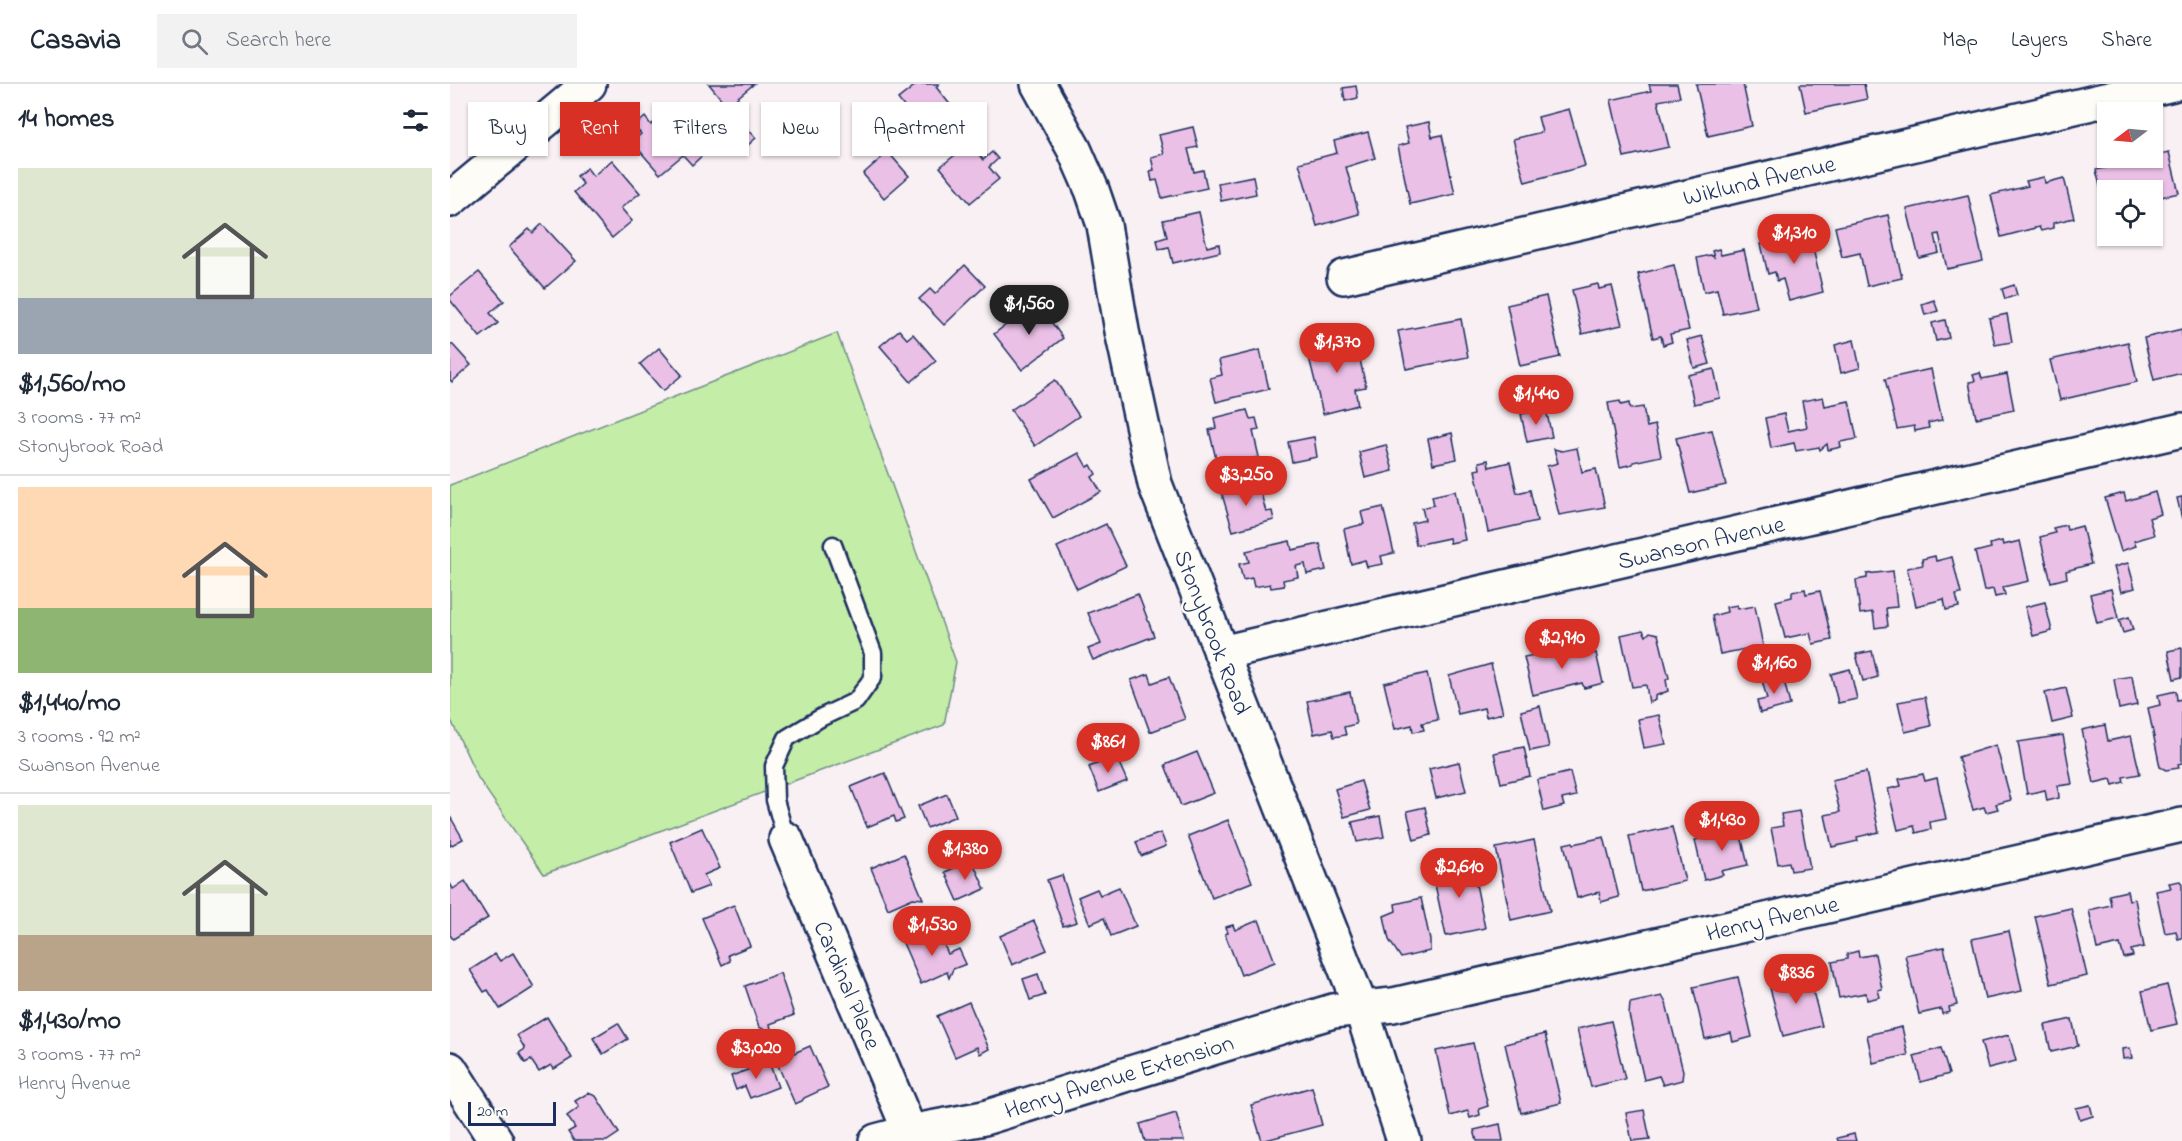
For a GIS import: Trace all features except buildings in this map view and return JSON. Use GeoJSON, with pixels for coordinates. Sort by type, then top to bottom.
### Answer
{"type":"FeatureCollection","features":[{"type":"Feature","properties":{"kind":"street"},"geometry":{"type":"LineString","coordinates":[[450,200],[589,84]]}},
{"type":"Feature","properties":{"kind":"street","name":"Stonybrook Road"},"geometry":{"type":"LineString","coordinates":[[1038,84],[1074,149],[1104,225],[1122,331],[1155,484],[1361,1008],[1404,1141]]}},
{"type":"Feature","properties":{"kind":"street","name":"Wiklund Avenue"},"geometry":{"type":"LineString","coordinates":[[1344,277],[2173,84]]}},
{"type":"Feature","properties":{"kind":"street","name":"Swanson Avenue"},"geometry":{"type":"LineString","coordinates":[[1221,653],[2182,430]]}},
{"type":"Feature","properties":{"kind":"street","name":"Henry Avenue"},"geometry":{"type":"LineString","coordinates":[[1361,1008],[1393,1005],[2182,825]]}},
{"type":"Feature","properties":{"kind":"street","name":"Cardinal Place"},"geometry":{"type":"LineString","coordinates":[[786,839],[910,1132]]}},
{"type":"Feature","properties":{"kind":"street","name":"Henry Avenue Extension"},"geometry":{"type":"LineString","coordinates":[[876,1141],[984,1118],[1333,1011],[1361,1008]]}},
{"type":"Feature","properties":{"kind":"street"},"geometry":{"type":"LineString","coordinates":[[450,1069],[495,1141]]}},
{"type":"Feature","properties":{"kind":"lane"},"geometry":{"type":"LineString","coordinates":[[786,839],[775,800],[774,766],[787,738],[822,717],[856,701],[873,677],[873,653],[833,544]]}},
{"type":"Feature","properties":{"kind":"green space"},"geometry":{"type":"Polygon","coordinates":[[[837,333],[956,662],[944,725],[544,874],[478,778],[450,718],[450,485],[837,333]]]}}]}
